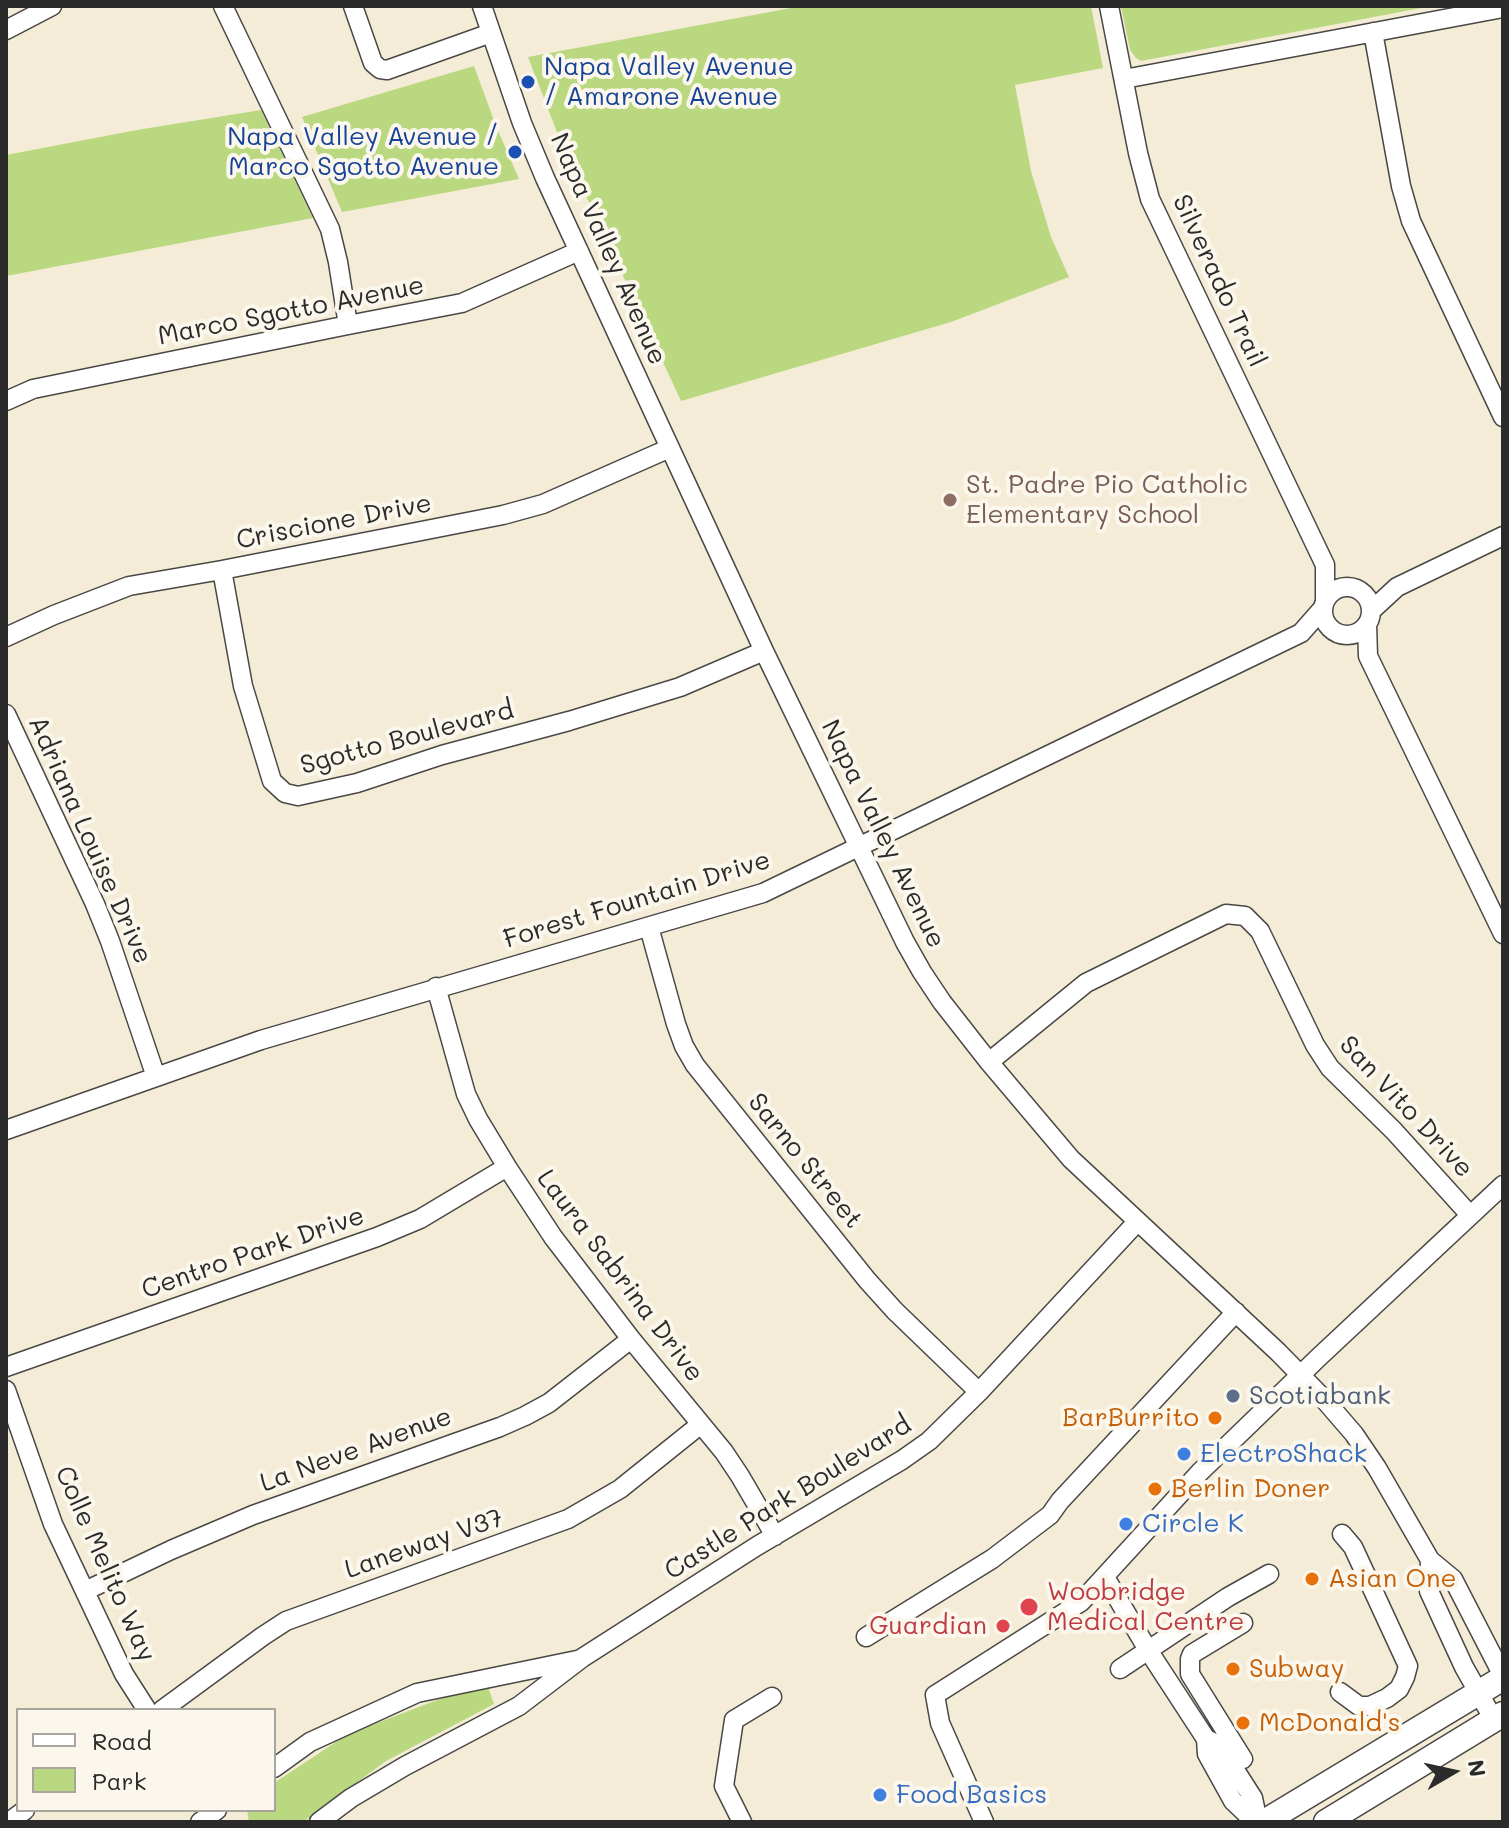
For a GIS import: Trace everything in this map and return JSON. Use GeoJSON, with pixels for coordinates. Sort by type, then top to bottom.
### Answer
{"type":"FeatureCollection","features":[{"type":"Feature","properties":{"kind":"main road"},"geometry":{"type":"LineString","coordinates":[[1264,1822],[1503,1677]]}},
{"type":"Feature","properties":{"kind":"main road"},"geometry":{"type":"LineString","coordinates":[[1326,1822],[1498,1717]]}},
{"type":"Feature","properties":{"kind":"street"},"geometry":{"type":"LineString","coordinates":[[6,30],[52,6]]}},
{"type":"Feature","properties":{"kind":"street"},"geometry":{"type":"LineString","coordinates":[[223,6],[330,229],[348,325]]}},
{"type":"Feature","properties":{"kind":"street"},"geometry":{"type":"LineString","coordinates":[[353,6],[373,63],[380,69],[387,70],[491,33]]}},
{"type":"Feature","properties":{"kind":"street","name":"Napa Valley Avenue"},"geometry":{"type":"LineString","coordinates":[[482,6],[528,137],[579,251],[764,651],[922,972],[989,1062],[1071,1159],[1301,1375],[1354,1434],[1430,1560],[1453,1579],[1503,1677]]}},
{"type":"Feature","properties":{"kind":"street","name":"Silverado Trail"},"geometry":{"type":"LineString","coordinates":[[1109,6],[1150,199],[1325,565],[1324,604]]}},
{"type":"Feature","properties":{"kind":"street"},"geometry":{"type":"LineString","coordinates":[[1124,79],[1503,8]]}},
{"type":"Feature","properties":{"kind":"street"},"geometry":{"type":"LineString","coordinates":[[1373,32],[1401,186],[1411,221],[1503,417]]}},
{"type":"Feature","properties":{"kind":"street","name":"Marco Sgotto Avenue"},"geometry":{"type":"LineString","coordinates":[[6,401],[33,389],[462,303],[579,251]]}},
{"type":"Feature","properties":{"kind":"street","name":"Criscione Drive"},"geometry":{"type":"LineString","coordinates":[[6,637],[129,586],[487,518],[543,504],[670,448]]}},
{"type":"Feature","properties":{"kind":"street"},"geometry":{"type":"LineString","coordinates":[[1339,633],[1356,633],[1397,587],[1503,536]]}},
{"type":"Feature","properties":{"kind":"street","name":"Silverado Trail"},"geometry":{"type":"LineString","coordinates":[[1325,565],[1356,588]]}},
{"type":"Feature","properties":{"kind":"street","name":"Sgotto Boulevard"},"geometry":{"type":"LineString","coordinates":[[222,570],[243,686],[272,781],[285,793],[298,796],[357,783],[442,755],[680,687],[764,651]]}},
{"type":"Feature","properties":{"kind":"street"},"geometry":{"type":"LineString","coordinates":[[1397,587],[1336,589],[1324,604],[1326,622],[1368,656],[1503,934]]}},
{"type":"Feature","properties":{"kind":"street"},"geometry":{"type":"LineString","coordinates":[[1356,588],[1369,600],[1368,656]]}},
{"type":"Feature","properties":{"kind":"street","name":"Forest Fountain Drive"},"geometry":{"type":"LineString","coordinates":[[1301,633],[1324,604]]}},
{"type":"Feature","properties":{"kind":"street","name":"Forest Fountain Drive"},"geometry":{"type":"LineString","coordinates":[[6,1130],[261,1040],[763,893],[1301,633],[1339,633]]}},
{"type":"Feature","properties":{"kind":"street","name":"Adriana Louise Drive"},"geometry":{"type":"LineString","coordinates":[[6,714],[95,904],[156,1077]]}},
{"type":"Feature","properties":{"kind":"street","name":"San Vito Drive"},"geometry":{"type":"LineString","coordinates":[[989,1062],[1086,983],[1226,914],[1245,916],[1260,931],[1315,1045],[1330,1068],[1394,1131],[1470,1215]]}},
{"type":"Feature","properties":{"kind":"street","name":"Sarno Street"},"geometry":{"type":"LineString","coordinates":[[649,927],[676,1024],[695,1065],[876,1290],[979,1392]]}},
{"type":"Feature","properties":{"kind":"street","name":"Laura Sabrina Drive"},"geometry":{"type":"LineString","coordinates":[[436,987],[466,1094],[507,1167],[553,1237],[740,1476],[775,1536]]}},
{"type":"Feature","properties":{"kind":"street","name":"Centro Park Drive"},"geometry":{"type":"LineString","coordinates":[[6,1367],[377,1237],[420,1219],[507,1167]]}},
{"type":"Feature","properties":{"kind":"street"},"geometry":{"type":"LineString","coordinates":[[984,1822],[940,1723],[935,1695],[1081,1602],[1200,1472],[1503,1185]]}},
{"type":"Feature","properties":{"kind":"street","name":"Castle Park Boulevard"},"geometry":{"type":"LineString","coordinates":[[319,1822],[351,1798],[405,1766],[519,1706],[582,1658],[929,1441],[979,1392],[1137,1222]]}},
{"type":"Feature","properties":{"kind":"street"},"geometry":{"type":"LineString","coordinates":[[866,1637],[992,1559],[1050,1515],[1236,1312]]}},
{"type":"Feature","properties":{"kind":"street","name":"La Neve Avenue"},"geometry":{"type":"LineString","coordinates":[[85,1591],[253,1515],[525,1416],[549,1403],[631,1339]]}},
{"type":"Feature","properties":{"kind":"street","name":"Colle Melito Way"},"geometry":{"type":"LineString","coordinates":[[6,1390],[53,1524],[124,1674],[146,1708]]}},
{"type":"Feature","properties":{"kind":"street","name":"Laneway V37"},"geometry":{"type":"LineString","coordinates":[[165,1708],[286,1621],[568,1519],[620,1489],[701,1424]]}},
{"type":"Feature","properties":{"kind":"street"},"geometry":{"type":"LineString","coordinates":[[1340,1692],[1359,1706],[1370,1706],[1399,1689],[1408,1666],[1353,1547],[1342,1534]]}},
{"type":"Feature","properties":{"kind":"street","name":"Napa Valley Avenue"},"geometry":{"type":"LineString","coordinates":[[1430,1560],[1429,1591],[1464,1667],[1498,1717]]}},
{"type":"Feature","properties":{"kind":"street"},"geometry":{"type":"LineString","coordinates":[[1120,1669],[1228,1597],[1269,1574]]}},
{"type":"Feature","properties":{"kind":"street"},"geometry":{"type":"LineString","coordinates":[[1105,1577],[1206,1739],[1207,1754],[1233,1801],[1256,1822]]}},
{"type":"Feature","properties":{"kind":"street"},"geometry":{"type":"LineString","coordinates":[[1243,1623],[1192,1654],[1190,1659],[1190,1674],[1243,1759]]}},
{"type":"Feature","properties":{"kind":"street","name":"Castle Park Boulevard"},"geometry":{"type":"LineString","coordinates":[[276,1767],[310,1742],[417,1693],[582,1658]]}},
{"type":"Feature","properties":{"kind":"street"},"geometry":{"type":"LineString","coordinates":[[742,1822],[724,1786],[734,1720],[772,1697]]}},
{"type":"Feature","properties":{"kind":"green space"},"geometry":{"type":"Polygon","coordinates":[[[802,6],[1091,6],[1103,68],[1015,85],[1031,171],[1051,237],[1069,277],[951,322],[681,401],[560,140],[528,57],[802,6]]]}},
{"type":"Feature","properties":{"kind":"green space"},"geometry":{"type":"Polygon","coordinates":[[[1121,6],[1432,6],[1141,61],[1130,50],[1121,6]]]}},
{"type":"Feature","properties":{"kind":"green space"},"geometry":{"type":"Polygon","coordinates":[[[474,66],[519,179],[342,212],[302,117],[474,66]]]}},
{"type":"Feature","properties":{"kind":"green space"},"geometry":{"type":"Polygon","coordinates":[[[261,110],[313,218],[6,276],[6,155],[261,110]]]}},
{"type":"Feature","properties":{"kind":"green space"},"geometry":{"type":"Polygon","coordinates":[[[488,1687],[494,1704],[386,1761],[303,1822],[249,1822],[247,1812],[276,1812],[276,1782],[348,1734],[453,1694],[488,1687]]]}},
{"type":"Feature","properties":{"kind":"place","name":"Napa Valley Avenue / Amarone Avenue"},"geometry":{"type":"Point","coordinates":[528,82]}},
{"type":"Feature","properties":{"kind":"place","name":"Napa Valley Avenue / Marco Sgotto Avenue"},"geometry":{"type":"Point","coordinates":[515,152]}},
{"type":"Feature","properties":{"kind":"place","name":"St. Padre Pio Catholic Elementary School"},"geometry":{"type":"Point","coordinates":[950,500]}},
{"type":"Feature","properties":{"kind":"place","name":"Scotiabank"},"geometry":{"type":"Point","coordinates":[1233,1396]}},
{"type":"Feature","properties":{"kind":"place","name":"BarBurrito"},"geometry":{"type":"Point","coordinates":[1215,1418]}},
{"type":"Feature","properties":{"kind":"place","name":"ElectroShack"},"geometry":{"type":"Point","coordinates":[1184,1454]}},
{"type":"Feature","properties":{"kind":"place","name":"Berlin Doner"},"geometry":{"type":"Point","coordinates":[1155,1489]}},
{"type":"Feature","properties":{"kind":"place","name":"Circle K"},"geometry":{"type":"Point","coordinates":[1126,1524]}},
{"type":"Feature","properties":{"kind":"place","name":"Asian One"},"geometry":{"type":"Point","coordinates":[1312,1579]}},
{"type":"Feature","properties":{"kind":"place","name":"Woobridge Medical Centre"},"geometry":{"type":"Point","coordinates":[1029,1607]}},
{"type":"Feature","properties":{"kind":"place","name":"Guardian"},"geometry":{"type":"Point","coordinates":[1003,1626]}},
{"type":"Feature","properties":{"kind":"place","name":"Subway"},"geometry":{"type":"Point","coordinates":[1233,1669]}},
{"type":"Feature","properties":{"kind":"place","name":"McDonald's"},"geometry":{"type":"Point","coordinates":[1243,1723]}},
{"type":"Feature","properties":{"kind":"place","name":"Food Basics"},"geometry":{"type":"Point","coordinates":[880,1795]}}]}
